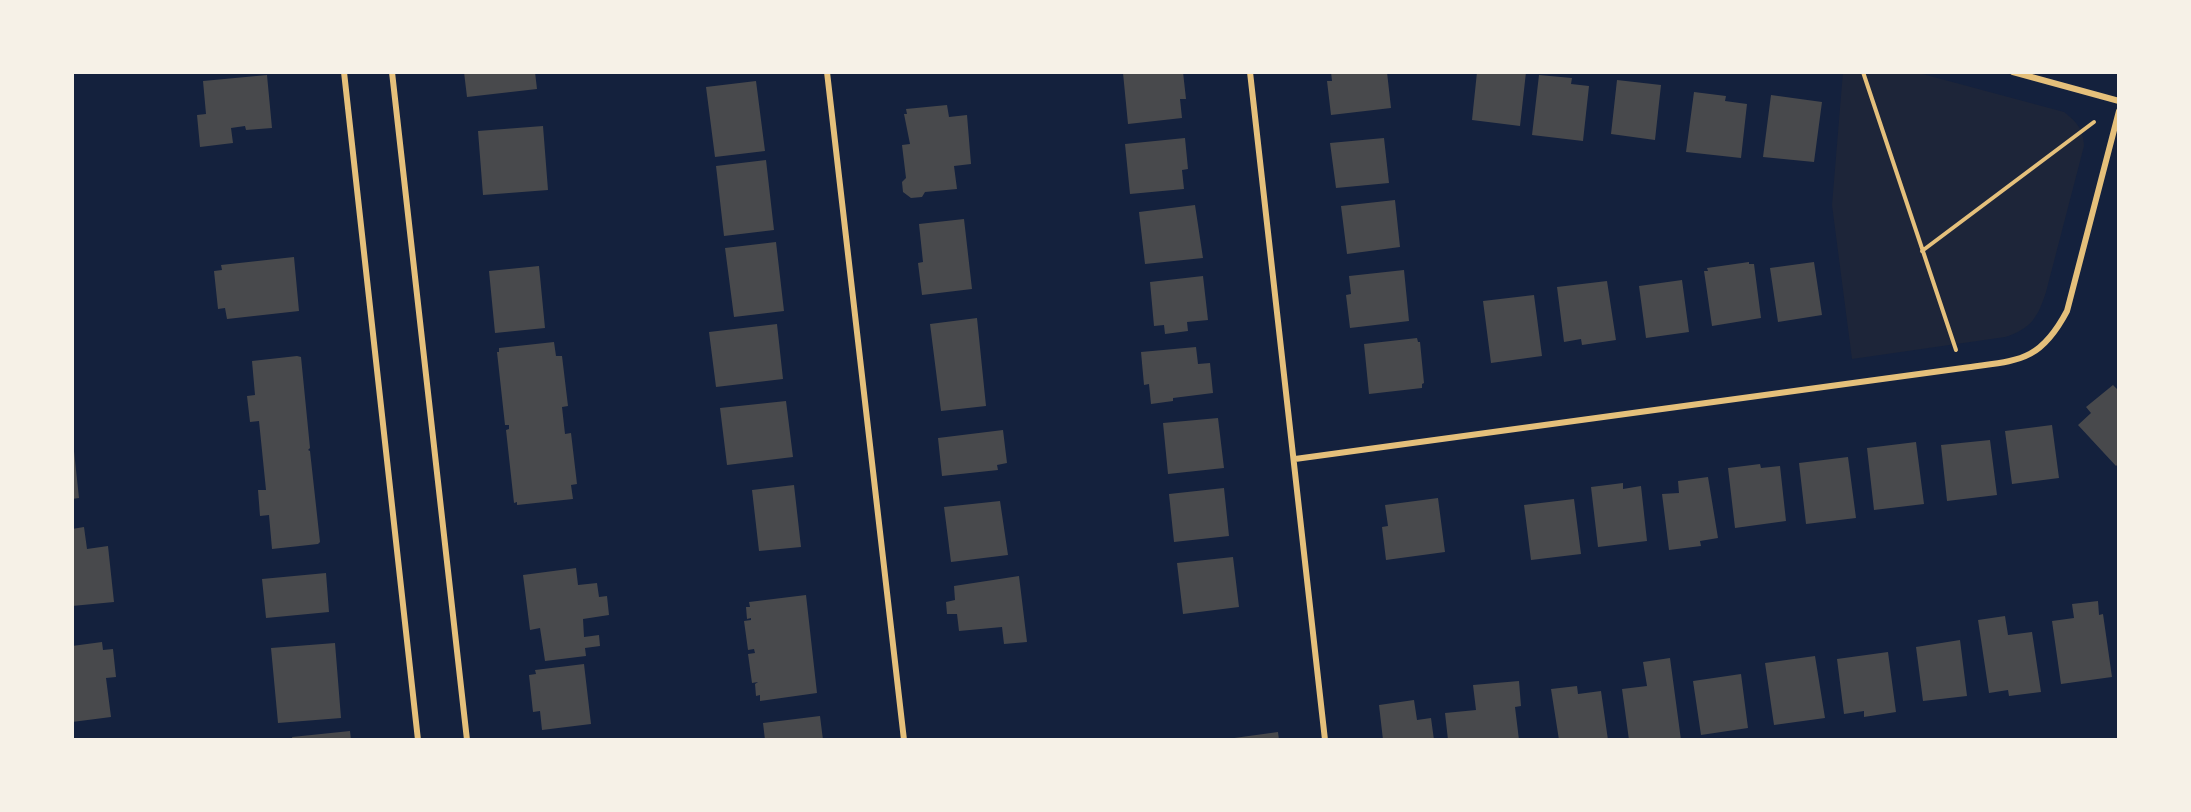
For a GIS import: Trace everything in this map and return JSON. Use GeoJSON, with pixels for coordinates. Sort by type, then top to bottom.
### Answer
{"type":"FeatureCollection","features":[{"type":"Feature","properties":{"kind":"street"},"geometry":{"type":"LineString","coordinates":[[344,72],[417,740]]}},
{"type":"Feature","properties":{"kind":"street"},"geometry":{"type":"LineString","coordinates":[[392,72],[467,740]]}},
{"type":"Feature","properties":{"kind":"street"},"geometry":{"type":"LineString","coordinates":[[827,72],[904,740]]}},
{"type":"Feature","properties":{"kind":"street"},"geometry":{"type":"LineString","coordinates":[[1250,72],[1325,740]]}},
{"type":"Feature","properties":{"kind":"street"},"geometry":{"type":"LineString","coordinates":[[2013,72],[2119,101]]}},
{"type":"Feature","properties":{"kind":"street"},"geometry":{"type":"LineString","coordinates":[[1294,459],[1963,368],[2027,356],[2043,346],[2056,333],[2067,311],[2119,111]]}},
{"type":"Feature","properties":{"kind":"path"},"geometry":{"type":"LineString","coordinates":[[1863,72],[1963,368]]}},
{"type":"Feature","properties":{"kind":"path"},"geometry":{"type":"LineString","coordinates":[[1922,251],[2100,118]]}},
{"type":"Feature","properties":{"kind":"shaded area"},"geometry":{"type":"Polygon","coordinates":[[[1843,72],[1915,72],[2064,112],[2078,126],[2084,146],[2046,292],[2040,308],[2027,326],[2005,337],[1852,359],[1832,205],[1843,72]]]}},
{"type":"Feature","properties":{"kind":"building"},"geometry":{"type":"Polygon","coordinates":[[[464,72],[535,72],[537,89],[467,97],[464,72]]]}},
{"type":"Feature","properties":{"kind":"building"},"geometry":{"type":"Polygon","coordinates":[[[1183,72],[1186,99],[1180,99],[1182,118],[1128,124],[1123,73],[1183,72]]]}},
{"type":"Feature","properties":{"kind":"building"},"geometry":{"type":"Polygon","coordinates":[[[1331,72],[1387,72],[1391,108],[1331,115],[1327,81],[1332,81],[1331,72]]]}},
{"type":"Feature","properties":{"kind":"building"},"geometry":{"type":"Polygon","coordinates":[[[1477,72],[1526,72],[1520,126],[1472,120],[1477,72]]]}},
{"type":"Feature","properties":{"kind":"building"},"geometry":{"type":"Polygon","coordinates":[[[267,75],[272,128],[246,130],[245,126],[231,128],[233,143],[200,147],[197,115],[206,114],[203,81],[267,75]]]}},
{"type":"Feature","properties":{"kind":"building"},"geometry":{"type":"Polygon","coordinates":[[[1539,75],[1572,78],[1571,84],[1589,86],[1583,141],[1532,135],[1539,75]]]}},
{"type":"Feature","properties":{"kind":"building"},"geometry":{"type":"Polygon","coordinates":[[[1617,80],[1661,85],[1655,140],[1611,134],[1617,80]]]}},
{"type":"Feature","properties":{"kind":"building"},"geometry":{"type":"Polygon","coordinates":[[[756,81],[765,151],[715,157],[706,87],[756,81]]]}},
{"type":"Feature","properties":{"kind":"building"},"geometry":{"type":"Polygon","coordinates":[[[1694,92],[1726,96],[1725,101],[1747,104],[1741,158],[1686,152],[1694,92]]]}},
{"type":"Feature","properties":{"kind":"building"},"geometry":{"type":"Polygon","coordinates":[[[1771,95],[1822,102],[1814,162],[1763,157],[1771,95]]]}},
{"type":"Feature","properties":{"kind":"building"},"geometry":{"type":"Polygon","coordinates":[[[947,105],[949,117],[967,115],[971,164],[954,166],[957,189],[925,192],[922,197],[911,198],[903,192],[902,182],[906,178],[902,145],[910,144],[904,114],[907,114],[906,109],[947,105]]]}},
{"type":"Feature","properties":{"kind":"building"},"geometry":{"type":"Polygon","coordinates":[[[543,126],[548,190],[483,195],[478,131],[543,126]]]}},
{"type":"Feature","properties":{"kind":"building"},"geometry":{"type":"Polygon","coordinates":[[[1185,138],[1188,169],[1182,170],[1184,189],[1130,194],[1125,144],[1185,138]]]}},
{"type":"Feature","properties":{"kind":"building"},"geometry":{"type":"Polygon","coordinates":[[[1384,138],[1389,183],[1336,188],[1330,143],[1384,138]]]}},
{"type":"Feature","properties":{"kind":"building"},"geometry":{"type":"Polygon","coordinates":[[[766,160],[774,230],[724,236],[716,166],[766,160]]]}},
{"type":"Feature","properties":{"kind":"building"},"geometry":{"type":"Polygon","coordinates":[[[1395,200],[1400,247],[1347,254],[1341,206],[1395,200]]]}},
{"type":"Feature","properties":{"kind":"building"},"geometry":{"type":"Polygon","coordinates":[[[1195,205],[1203,258],[1145,264],[1139,212],[1195,205]]]}},
{"type":"Feature","properties":{"kind":"building"},"geometry":{"type":"Polygon","coordinates":[[[964,219],[972,289],[922,295],[918,263],[923,262],[919,224],[964,219]]]}},
{"type":"Feature","properties":{"kind":"building"},"geometry":{"type":"Polygon","coordinates":[[[776,242],[784,311],[734,317],[725,248],[776,242]]]}},
{"type":"Feature","properties":{"kind":"building"},"geometry":{"type":"Polygon","coordinates":[[[294,257],[299,311],[227,319],[225,308],[218,309],[214,271],[222,270],[221,265],[294,257]]]}},
{"type":"Feature","properties":{"kind":"building"},"geometry":{"type":"Polygon","coordinates":[[[1749,262],[1749,264],[1754,264],[1761,318],[1712,326],[1704,271],[1708,271],[1707,268],[1749,262]]]}},
{"type":"Feature","properties":{"kind":"building"},"geometry":{"type":"Polygon","coordinates":[[[1814,262],[1822,315],[1778,322],[1770,268],[1814,262]]]}},
{"type":"Feature","properties":{"kind":"building"},"geometry":{"type":"Polygon","coordinates":[[[539,266],[545,328],[495,333],[489,271],[539,266]]]}},
{"type":"Feature","properties":{"kind":"building"},"geometry":{"type":"Polygon","coordinates":[[[1404,270],[1409,321],[1350,328],[1346,295],[1351,294],[1349,276],[1404,270]]]}},
{"type":"Feature","properties":{"kind":"building"},"geometry":{"type":"Polygon","coordinates":[[[1203,276],[1208,320],[1187,322],[1188,331],[1165,334],[1164,325],[1154,326],[1150,282],[1203,276]]]}},
{"type":"Feature","properties":{"kind":"building"},"geometry":{"type":"Polygon","coordinates":[[[1682,280],[1689,332],[1646,338],[1639,286],[1682,280]]]}},
{"type":"Feature","properties":{"kind":"building"},"geometry":{"type":"Polygon","coordinates":[[[1607,281],[1616,340],[1582,345],[1581,339],[1564,342],[1557,287],[1607,281]]]}},
{"type":"Feature","properties":{"kind":"building"},"geometry":{"type":"Polygon","coordinates":[[[1534,295],[1542,356],[1491,363],[1483,301],[1534,295]]]}},
{"type":"Feature","properties":{"kind":"building"},"geometry":{"type":"Polygon","coordinates":[[[977,318],[986,406],[941,411],[930,324],[977,318]]]}},
{"type":"Feature","properties":{"kind":"building"},"geometry":{"type":"Polygon","coordinates":[[[777,324],[783,379],[716,387],[709,332],[777,324]]]}},
{"type":"Feature","properties":{"kind":"building"},"geometry":{"type":"Polygon","coordinates":[[[1417,338],[1420,342],[1424,383],[1422,388],[1369,394],[1364,344],[1417,338]]]}},
{"type":"Feature","properties":{"kind":"building"},"geometry":{"type":"Polygon","coordinates":[[[554,342],[556,356],[562,356],[568,406],[562,407],[565,434],[571,433],[577,484],[571,485],[573,499],[517,505],[517,502],[514,503],[506,430],[509,429],[509,425],[505,425],[497,352],[499,348],[554,342]]]}},
{"type":"Feature","properties":{"kind":"building"},"geometry":{"type":"Polygon","coordinates":[[[1196,347],[1198,364],[1210,363],[1213,393],[1173,398],[1173,401],[1151,404],[1149,384],[1144,385],[1141,352],[1196,347]]]}},
{"type":"Feature","properties":{"kind":"building"},"geometry":{"type":"Polygon","coordinates":[[[301,357],[310,448],[308,450],[310,451],[320,542],[272,549],[269,515],[260,516],[258,490],[266,490],[259,421],[250,422],[247,396],[255,395],[252,361],[301,357]]]}},
{"type":"Feature","properties":{"kind":"building"},"geometry":{"type":"Polygon","coordinates":[[[2113,385],[2119,391],[2119,463],[2116,466],[2078,425],[2091,413],[2086,407],[2113,385]]]}},
{"type":"Feature","properties":{"kind":"building"},"geometry":{"type":"Polygon","coordinates":[[[786,401],[793,457],[727,465],[720,408],[786,401]]]}},
{"type":"Feature","properties":{"kind":"building"},"geometry":{"type":"Polygon","coordinates":[[[1218,418],[1224,468],[1168,474],[1163,423],[1218,418]]]}},
{"type":"Feature","properties":{"kind":"building"},"geometry":{"type":"Polygon","coordinates":[[[2052,425],[2059,478],[2012,484],[2005,431],[2052,425]]]}},
{"type":"Feature","properties":{"kind":"building"},"geometry":{"type":"Polygon","coordinates":[[[1003,430],[1007,463],[997,465],[998,470],[942,476],[938,438],[1003,430]]]}},
{"type":"Feature","properties":{"kind":"building"},"geometry":{"type":"Polygon","coordinates":[[[1990,440],[1997,495],[1947,501],[1941,445],[1990,440]]]}},
{"type":"Feature","properties":{"kind":"building"},"geometry":{"type":"Polygon","coordinates":[[[1916,442],[1924,504],[1874,510],[1867,448],[1916,442]]]}},
{"type":"Feature","properties":{"kind":"building"},"geometry":{"type":"Polygon","coordinates":[[[72,451],[74,451],[79,498],[72,499],[72,451]]]}},
{"type":"Feature","properties":{"kind":"building"},"geometry":{"type":"Polygon","coordinates":[[[1848,457],[1856,518],[1806,524],[1799,463],[1848,457]]]}},
{"type":"Feature","properties":{"kind":"building"},"geometry":{"type":"Polygon","coordinates":[[[1760,464],[1761,468],[1780,466],[1786,521],[1735,528],[1728,468],[1760,464]]]}},
{"type":"Feature","properties":{"kind":"building"},"geometry":{"type":"Polygon","coordinates":[[[1708,477],[1718,538],[1700,541],[1701,546],[1669,550],[1662,494],[1679,493],[1678,481],[1708,477]]]}},
{"type":"Feature","properties":{"kind":"building"},"geometry":{"type":"Polygon","coordinates":[[[1623,483],[1623,489],[1641,486],[1647,541],[1598,547],[1591,487],[1623,483]]]}},
{"type":"Feature","properties":{"kind":"building"},"geometry":{"type":"Polygon","coordinates":[[[794,485],[801,547],[759,551],[752,490],[794,485]]]}},
{"type":"Feature","properties":{"kind":"building"},"geometry":{"type":"Polygon","coordinates":[[[1224,488],[1229,536],[1174,542],[1169,494],[1224,488]]]}},
{"type":"Feature","properties":{"kind":"building"},"geometry":{"type":"Polygon","coordinates":[[[1438,498],[1445,552],[1386,560],[1382,527],[1388,526],[1385,505],[1438,498]]]}},
{"type":"Feature","properties":{"kind":"building"},"geometry":{"type":"Polygon","coordinates":[[[1574,499],[1581,554],[1531,560],[1524,505],[1574,499]]]}},
{"type":"Feature","properties":{"kind":"building"},"geometry":{"type":"Polygon","coordinates":[[[1000,501],[1008,555],[951,562],[944,507],[1000,501]]]}},
{"type":"Feature","properties":{"kind":"building"},"geometry":{"type":"Polygon","coordinates":[[[84,527],[87,549],[108,546],[114,602],[72,606],[72,529],[84,527]]]}},
{"type":"Feature","properties":{"kind":"building"},"geometry":{"type":"Polygon","coordinates":[[[1233,557],[1239,607],[1183,614],[1177,563],[1233,557]]]}},
{"type":"Feature","properties":{"kind":"building"},"geometry":{"type":"Polygon","coordinates":[[[576,568],[578,585],[597,583],[599,597],[607,596],[609,615],[583,619],[584,637],[599,635],[600,646],[585,648],[586,656],[545,661],[540,628],[530,630],[523,575],[576,568]]]}},
{"type":"Feature","properties":{"kind":"building"},"geometry":{"type":"Polygon","coordinates":[[[326,573],[329,612],[266,618],[262,579],[326,573]]]}},
{"type":"Feature","properties":{"kind":"building"},"geometry":{"type":"Polygon","coordinates":[[[1019,576],[1027,642],[1004,644],[1002,627],[959,631],[957,614],[947,614],[946,602],[955,600],[954,586],[1019,576]]]}},
{"type":"Feature","properties":{"kind":"building"},"geometry":{"type":"Polygon","coordinates":[[[806,595],[817,693],[760,701],[760,695],[756,696],[755,684],[758,682],[752,683],[748,654],[755,653],[754,649],[748,650],[744,621],[751,620],[751,618],[747,619],[746,607],[750,607],[749,602],[806,595]]]}},
{"type":"Feature","properties":{"kind":"building"},"geometry":{"type":"Polygon","coordinates":[[[2098,601],[2099,615],[2103,614],[2112,677],[2061,684],[2052,621],[2074,618],[2072,604],[2098,601]]]}},
{"type":"Feature","properties":{"kind":"building"},"geometry":{"type":"Polygon","coordinates":[[[2005,616],[2008,635],[2032,632],[2041,692],[2009,696],[2008,690],[1989,693],[1978,620],[2005,616]]]}},
{"type":"Feature","properties":{"kind":"building"},"geometry":{"type":"Polygon","coordinates":[[[1960,640],[1967,696],[1923,701],[1916,647],[1960,640]]]}},
{"type":"Feature","properties":{"kind":"building"},"geometry":{"type":"Polygon","coordinates":[[[102,642],[103,650],[113,649],[116,677],[106,678],[111,717],[72,722],[72,646],[102,642]]]}},
{"type":"Feature","properties":{"kind":"building"},"geometry":{"type":"Polygon","coordinates":[[[335,643],[341,718],[278,723],[271,648],[335,643]]]}},
{"type":"Feature","properties":{"kind":"building"},"geometry":{"type":"Polygon","coordinates":[[[1888,652],[1896,712],[1864,717],[1864,711],[1844,714],[1837,659],[1888,652]]]}},
{"type":"Feature","properties":{"kind":"building"},"geometry":{"type":"Polygon","coordinates":[[[1815,656],[1825,718],[1774,725],[1765,663],[1815,656]]]}},
{"type":"Feature","properties":{"kind":"building"},"geometry":{"type":"Polygon","coordinates":[[[1670,658],[1681,740],[1629,740],[1622,689],[1647,686],[1643,662],[1670,658]]]}},
{"type":"Feature","properties":{"kind":"building"},"geometry":{"type":"Polygon","coordinates":[[[584,664],[591,724],[542,730],[540,711],[533,712],[529,675],[536,674],[535,670],[584,664]]]}},
{"type":"Feature","properties":{"kind":"building"},"geometry":{"type":"Polygon","coordinates":[[[1741,674],[1748,728],[1701,735],[1693,681],[1741,674]]]}},
{"type":"Feature","properties":{"kind":"building"},"geometry":{"type":"Polygon","coordinates":[[[1519,681],[1521,706],[1515,707],[1519,740],[1448,740],[1445,713],[1476,710],[1473,685],[1519,681]]]}},
{"type":"Feature","properties":{"kind":"building"},"geometry":{"type":"Polygon","coordinates":[[[1577,686],[1578,694],[1601,691],[1608,740],[1559,740],[1551,689],[1577,686]]]}},
{"type":"Feature","properties":{"kind":"building"},"geometry":{"type":"Polygon","coordinates":[[[1414,700],[1417,720],[1431,718],[1434,740],[1383,740],[1379,705],[1414,700]]]}},
{"type":"Feature","properties":{"kind":"building"},"geometry":{"type":"Polygon","coordinates":[[[820,716],[823,740],[765,740],[763,723],[820,716]]]}},
{"type":"Feature","properties":{"kind":"building"},"geometry":{"type":"Polygon","coordinates":[[[350,731],[351,740],[293,740],[292,737],[350,731]]]}},
{"type":"Feature","properties":{"kind":"building"},"geometry":{"type":"Polygon","coordinates":[[[1278,732],[1279,740],[1227,739],[1278,732]]]}}]}
